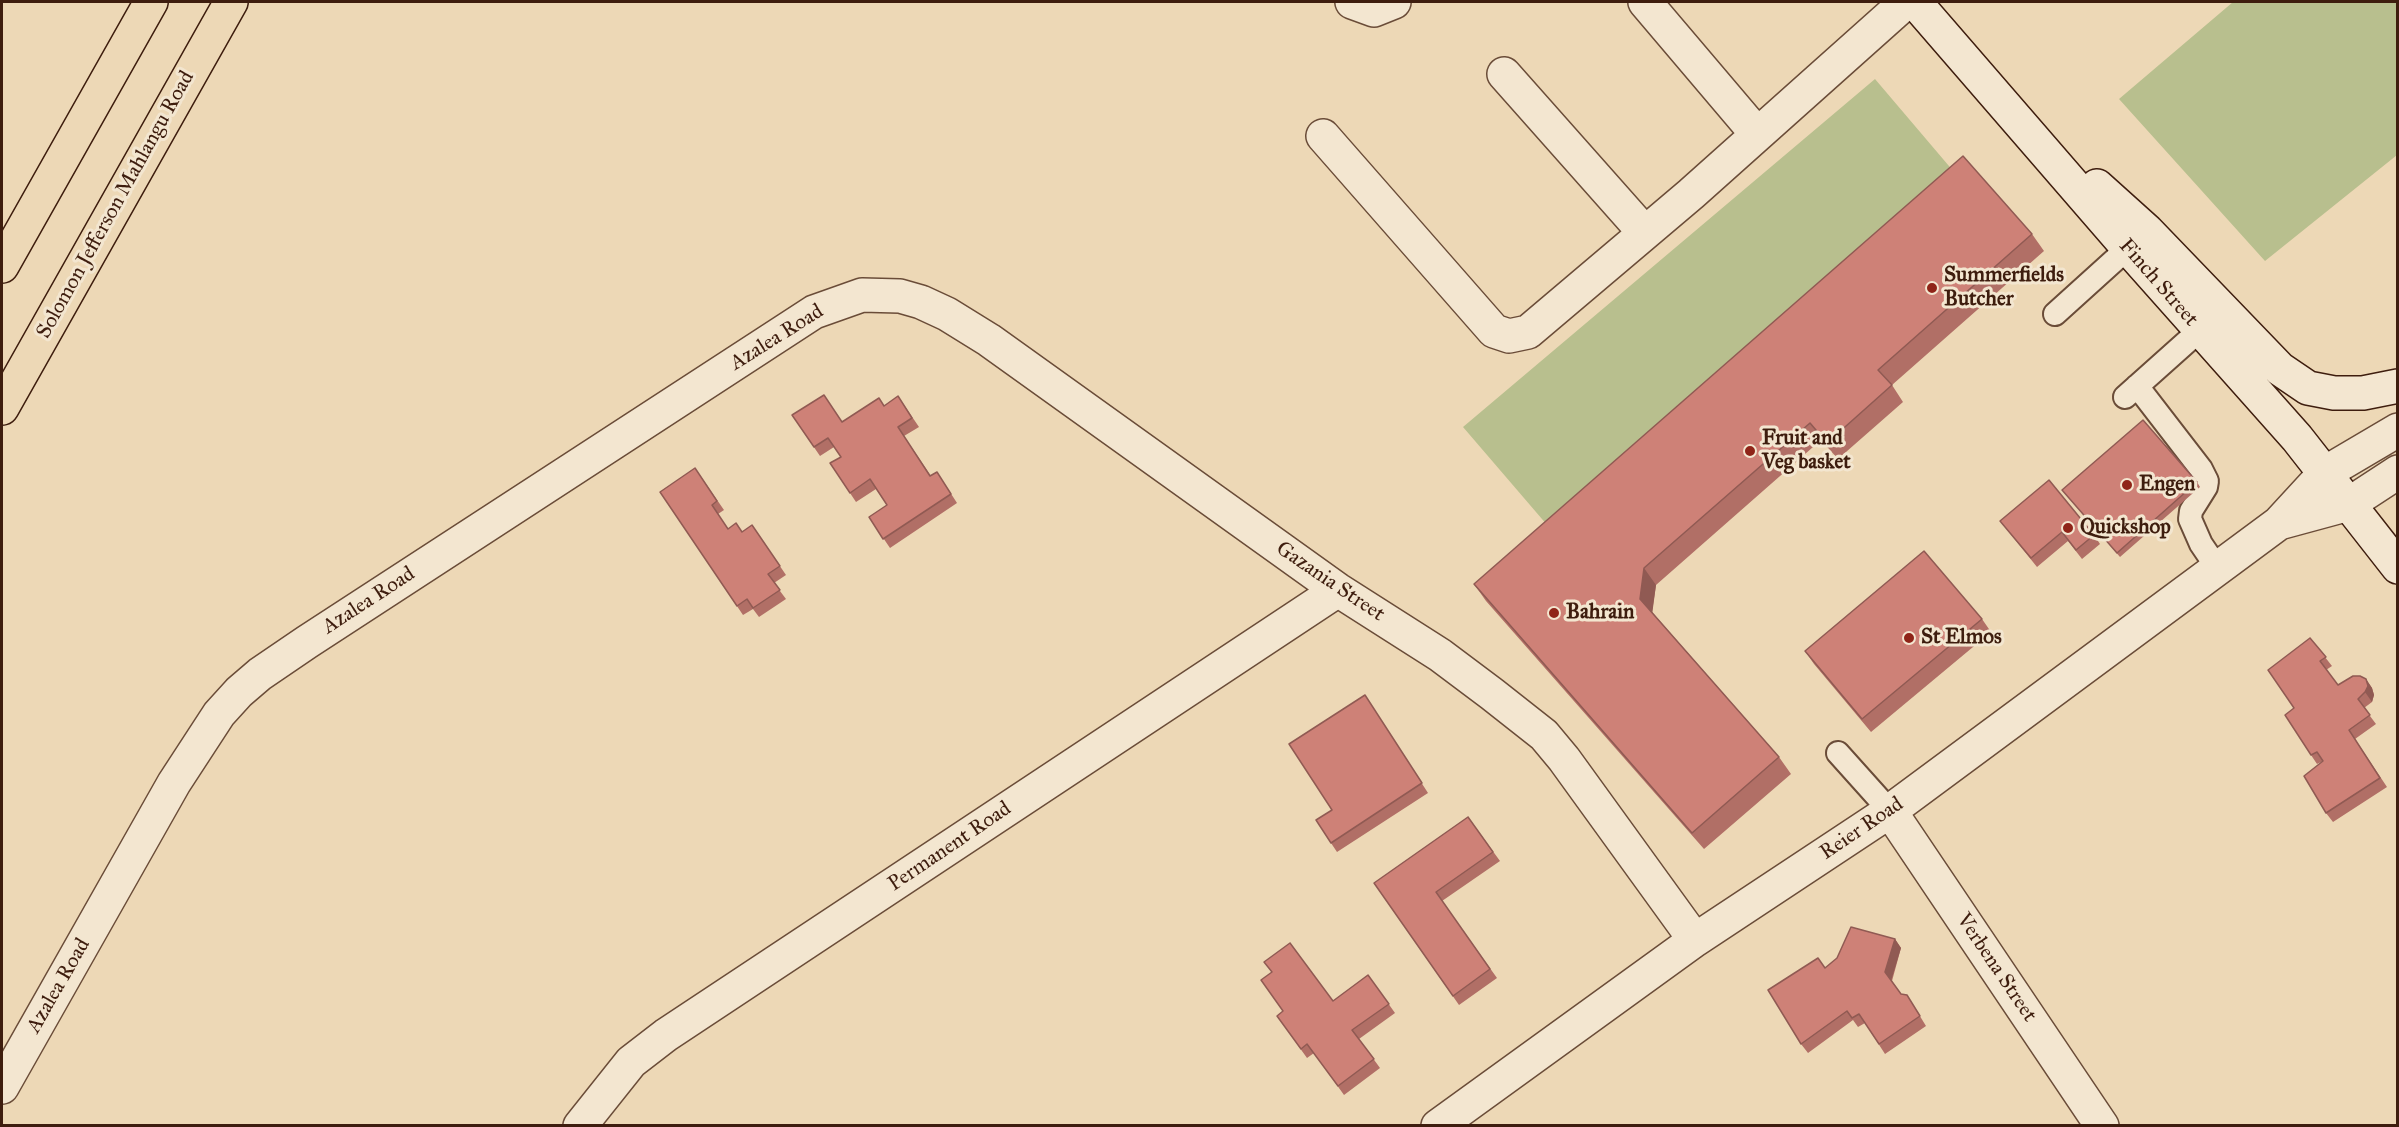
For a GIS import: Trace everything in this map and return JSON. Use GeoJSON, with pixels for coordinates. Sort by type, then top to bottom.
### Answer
{"type":"FeatureCollection","features":[{"type":"Feature","properties":{"kind":"main road"},"geometry":{"type":"LineString","coordinates":[[2,266],[151,2]]}},
{"type":"Feature","properties":{"kind":"main road","name":"Solomon Jefferson Mahlangu Road"},"geometry":{"type":"LineString","coordinates":[[2,408],[231,2]]}},
{"type":"Feature","properties":{"kind":"street"},"geometry":{"type":"LineString","coordinates":[[1352,2],[1374,10],[1394,2]]}},
{"type":"Feature","properties":{"kind":"street"},"geometry":{"type":"LineString","coordinates":[[1645,2],[1757,135]]}},
{"type":"Feature","properties":{"kind":"street"},"geometry":{"type":"LineString","coordinates":[[1323,136],[1494,331],[1509,336],[1528,332],[1645,233],[1906,2]]}},
{"type":"Feature","properties":{"kind":"street","name":"Finch Street"},"geometry":{"type":"LineString","coordinates":[[1915,2],[2128,248],[2297,438],[2397,567]]}},
{"type":"Feature","properties":{"kind":"street"},"geometry":{"type":"LineString","coordinates":[[1504,74],[1645,233]]}},
{"type":"Feature","properties":{"kind":"street"},"geometry":{"type":"LineString","coordinates":[[2032,135],[2104,192],[2147,231],[2280,369],[2308,388],[2334,393],[2363,393],[2397,386]]}},
{"type":"Feature","properties":{"kind":"street","name":"Azalea Road"},"geometry":{"type":"LineString","coordinates":[[2,1087],[174,783],[219,714],[239,692],[260,674],[316,636],[814,312],[862,295],[900,296]]}},
{"type":"Feature","properties":{"kind":"street","name":"Gazania Street"},"geometry":{"type":"LineString","coordinates":[[900,296],[921,302],[947,314],[989,340],[1338,590],[1440,655],[1544,735],[1564,759],[1695,940]]}},
{"type":"Feature","properties":{"kind":"street","name":"Reier Road"},"geometry":{"type":"LineString","coordinates":[[1438,1125],[1474,1116],[1695,940],[1890,811],[2279,523],[2325,473],[2397,430]]}},
{"type":"Feature","properties":{"kind":"street","name":"Reier Road"},"geometry":{"type":"LineString","coordinates":[[2279,523],[2349,504],[2397,472]]}},
{"type":"Feature","properties":{"kind":"street","name":"Permanent Road"},"geometry":{"type":"LineString","coordinates":[[580,1125],[631,1062],[666,1035],[1338,590]]}},
{"type":"Feature","properties":{"kind":"street","name":"Verbena Street"},"geometry":{"type":"LineString","coordinates":[[1890,811],[2102,1125]]}},
{"type":"Feature","properties":{"kind":"lane"},"geometry":{"type":"LineString","coordinates":[[2055,314],[2128,248]]}},
{"type":"Feature","properties":{"kind":"lane"},"geometry":{"type":"LineString","coordinates":[[2200,330],[2131,391],[2201,468],[2207,481],[2206,487],[2191,511],[2190,519],[2201,544],[2218,569]]}},
{"type":"Feature","properties":{"kind":"lane"},"geometry":{"type":"LineString","coordinates":[[1838,753],[1890,811]]}},
{"type":"Feature","properties":{"kind":"green space"},"geometry":{"type":"Polygon","coordinates":[[[2233,2],[2397,2],[2397,155],[2265,261],[2119,99],[2233,2]]]}},
{"type":"Feature","properties":{"kind":"green space"},"geometry":{"type":"Polygon","coordinates":[[[1875,79],[1960,179],[1548,526],[1463,427],[1875,79]]]}},
{"type":"Feature","properties":{"kind":"building"},"geometry":{"type":"Polygon","coordinates":[[[1963,156],[2032,234],[1878,370],[1892,385],[1827,443],[1810,423],[1644,568],[1640,599],[1779,757],[1692,833],[1474,584],[1963,156]]]}},
{"type":"Feature","properties":{"kind":"building"},"geometry":{"type":"Polygon","coordinates":[[[824,395],[842,422],[879,398],[884,406],[898,396],[912,418],[898,427],[930,476],[937,472],[951,494],[883,539],[869,517],[887,505],[870,479],[850,493],[830,463],[841,457],[828,438],[814,447],[792,415],[824,395]]]}},
{"type":"Feature","properties":{"kind":"building"},"geometry":{"type":"Polygon","coordinates":[[[2143,420],[2197,482],[2117,553],[2062,490],[2143,420]]]}},
{"type":"Feature","properties":{"kind":"building"},"geometry":{"type":"Polygon","coordinates":[[[695,468],[717,501],[712,505],[728,529],[736,523],[742,532],[752,525],[780,566],[768,574],[780,590],[753,608],[747,599],[737,606],[660,492],[695,468]]]}},
{"type":"Feature","properties":{"kind":"building"},"geometry":{"type":"Polygon","coordinates":[[[2049,480],[2094,535],[2076,550],[2062,532],[2031,558],[2000,521],[2049,480]]]}},
{"type":"Feature","properties":{"kind":"building"},"geometry":{"type":"Polygon","coordinates":[[[1924,551],[1982,619],[1862,719],[1805,651],[1924,551]]]}},
{"type":"Feature","properties":{"kind":"building"},"geometry":{"type":"Polygon","coordinates":[[[2310,638],[2326,657],[2320,661],[2338,685],[2353,676],[2366,679],[2368,686],[2358,699],[2370,715],[2349,730],[2380,778],[2326,813],[2304,776],[2323,761],[2317,752],[2311,755],[2285,715],[2294,708],[2268,670],[2310,638]]]}},
{"type":"Feature","properties":{"kind":"building"},"geometry":{"type":"Polygon","coordinates":[[[1365,695],[1422,783],[1331,843],[1316,820],[1332,810],[1289,744],[1365,695]]]}},
{"type":"Feature","properties":{"kind":"building"},"geometry":{"type":"Polygon","coordinates":[[[1468,817],[1493,852],[1436,892],[1490,969],[1453,996],[1374,883],[1468,817]]]}},
{"type":"Feature","properties":{"kind":"building"},"geometry":{"type":"Polygon","coordinates":[[[1851,927],[1895,939],[1885,972],[1901,994],[1907,995],[1920,1016],[1879,1044],[1859,1014],[1852,1018],[1847,1011],[1801,1044],[1768,990],[1818,958],[1825,968],[1837,958],[1851,927]]]}},
{"type":"Feature","properties":{"kind":"building"},"geometry":{"type":"Polygon","coordinates":[[[1290,943],[1333,1001],[1368,975],[1389,1004],[1352,1030],[1374,1059],[1338,1086],[1307,1044],[1301,1049],[1277,1016],[1283,1011],[1261,980],[1272,972],[1264,962],[1290,943]]]}},
{"type":"Feature","properties":{"kind":"place","name":"Summerfields Butcher"},"geometry":{"type":"Point","coordinates":[1932,288]}},
{"type":"Feature","properties":{"kind":"place","name":"Fruit and Veg basket"},"geometry":{"type":"Point","coordinates":[1750,451]}},
{"type":"Feature","properties":{"kind":"place","name":"Engen"},"geometry":{"type":"Point","coordinates":[2127,485]}},
{"type":"Feature","properties":{"kind":"place","name":"Quickshop"},"geometry":{"type":"Point","coordinates":[2068,528]}},
{"type":"Feature","properties":{"kind":"place","name":"Bahrain"},"geometry":{"type":"Point","coordinates":[1554,613]}},
{"type":"Feature","properties":{"kind":"place","name":"St Elmos"},"geometry":{"type":"Point","coordinates":[1909,638]}}]}
